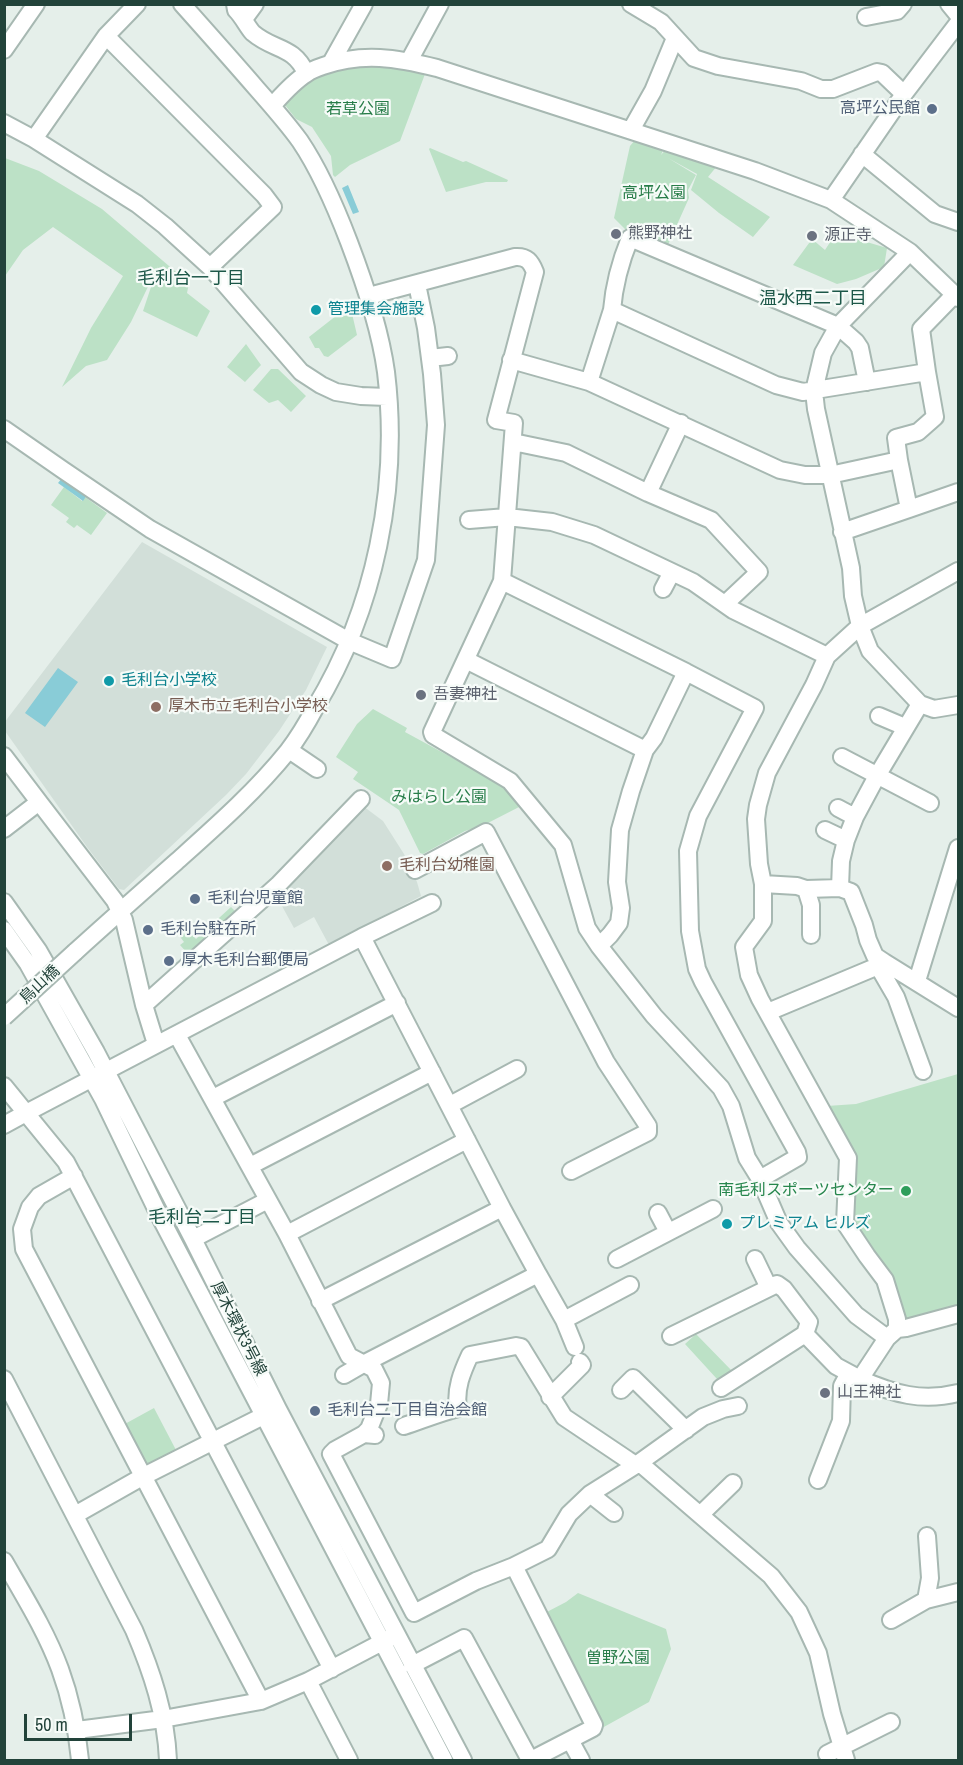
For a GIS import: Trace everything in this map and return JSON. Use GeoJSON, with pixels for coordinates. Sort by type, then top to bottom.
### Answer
{"type":"FeatureCollection","features":[{"type":"Feature","properties":{"kind":"street"},"geometry":{"type":"LineString","coordinates":[[4,50],[36,4]]}},
{"type":"Feature","properties":{"kind":"street"},"geometry":{"type":"LineString","coordinates":[[34,139],[106,36],[137,4]]}},
{"type":"Feature","properties":{"kind":"street","name":"鳥山橋"},"geometry":{"type":"LineString","coordinates":[[4,1017],[239,805],[289,750],[320,701],[349,641],[373,568],[384,515],[389,464],[386,372],[369,296],[335,205],[300,141],[182,4]]}},
{"type":"Feature","properties":{"kind":"street"},"geometry":{"type":"LineString","coordinates":[[235,4],[236,10],[252,32],[270,44],[296,56],[306,73]]}},
{"type":"Feature","properties":{"kind":"street"},"geometry":{"type":"LineString","coordinates":[[244,19],[255,4]]}},
{"type":"Feature","properties":{"kind":"street"},"geometry":{"type":"LineString","coordinates":[[331,63],[364,4]]}},
{"type":"Feature","properties":{"kind":"street"},"geometry":{"type":"LineString","coordinates":[[409,61],[440,4]]}},
{"type":"Feature","properties":{"kind":"street"},"geometry":{"type":"LineString","coordinates":[[631,4],[661,22],[694,58],[718,66],[801,81],[821,89],[833,89],[877,72],[882,73],[904,94]]}},
{"type":"Feature","properties":{"kind":"street"},"geometry":{"type":"LineString","coordinates":[[866,17],[897,11],[903,4]]}},
{"type":"Feature","properties":{"kind":"street"},"geometry":{"type":"LineString","coordinates":[[949,4],[958,15]]}},
{"type":"Feature","properties":{"kind":"street"},"geometry":{"type":"LineString","coordinates":[[831,200],[904,94],[958,23]]}},
{"type":"Feature","properties":{"kind":"street"},"geometry":{"type":"LineString","coordinates":[[106,36],[264,195],[273,207],[210,267]]}},
{"type":"Feature","properties":{"kind":"street"},"geometry":{"type":"LineString","coordinates":[[631,130],[653,91],[675,38]]}},
{"type":"Feature","properties":{"kind":"street"},"geometry":{"type":"LineString","coordinates":[[272,106],[306,73],[331,63],[360,57],[409,61],[631,130],[831,200],[910,252],[957,296],[921,329],[934,417]]}},
{"type":"Feature","properties":{"kind":"street"},"geometry":{"type":"LineString","coordinates":[[4,123],[34,139],[137,204],[165,226],[210,267],[301,372],[321,386],[336,392],[387,397]]}},
{"type":"Feature","properties":{"kind":"street"},"geometry":{"type":"LineString","coordinates":[[194,149],[206,136]]}},
{"type":"Feature","properties":{"kind":"street"},"geometry":{"type":"LineString","coordinates":[[862,154],[935,214],[958,222]]}},
{"type":"Feature","properties":{"kind":"street"},"geometry":{"type":"LineString","coordinates":[[589,382],[612,310],[624,253],[630,238],[838,326],[860,348],[867,382]]}},
{"type":"Feature","properties":{"kind":"street"},"geometry":{"type":"LineString","coordinates":[[910,252],[838,326],[823,353],[814,391],[851,568],[860,626],[870,651],[921,704],[934,709],[958,705]]}},
{"type":"Feature","properties":{"kind":"street"},"geometry":{"type":"LineString","coordinates":[[369,296],[515,257],[522,257],[531,262],[535,272],[496,420],[514,423],[502,581],[432,732],[433,735],[510,781],[563,844],[587,928],[654,1016],[720,1088],[730,1106],[747,1158],[760,1179],[779,1223],[797,1248],[856,1316],[892,1333],[958,1314]]}},
{"type":"Feature","properties":{"kind":"street"},"geometry":{"type":"LineString","coordinates":[[4,429],[150,529],[349,641],[392,659],[426,560],[436,425],[426,328],[417,284]]}},
{"type":"Feature","properties":{"kind":"street"},"geometry":{"type":"LineString","coordinates":[[612,310],[776,385],[803,392],[927,372]]}},
{"type":"Feature","properties":{"kind":"street"},"geometry":{"type":"LineString","coordinates":[[430,358],[448,356]]}},
{"type":"Feature","properties":{"kind":"street"},"geometry":{"type":"LineString","coordinates":[[511,360],[589,382],[780,470],[805,475],[830,475],[899,460]]}},
{"type":"Feature","properties":{"kind":"street"},"geometry":{"type":"LineString","coordinates":[[909,508],[896,438],[918,432],[934,417],[949,408]]}},
{"type":"Feature","properties":{"kind":"street"},"geometry":{"type":"LineString","coordinates":[[648,493],[681,423]]}},
{"type":"Feature","properties":{"kind":"street"},"geometry":{"type":"LineString","coordinates":[[513,442],[566,453],[648,493],[711,520],[759,572],[725,604]]}},
{"type":"Feature","properties":{"kind":"street"},"geometry":{"type":"LineString","coordinates":[[842,532],[958,492]]}},
{"type":"Feature","properties":{"kind":"street"},"geometry":{"type":"LineString","coordinates":[[469,520],[507,517],[552,522],[594,535],[693,582],[725,604],[827,656]]}},
{"type":"Feature","properties":{"kind":"street"},"geometry":{"type":"LineString","coordinates":[[663,589],[672,572]]}},
{"type":"Feature","properties":{"kind":"street"},"geometry":{"type":"LineString","coordinates":[[818,1480],[841,1421],[842,1386],[854,1376],[892,1333],[897,1319],[885,1280],[845,1223],[848,1158],[749,975],[744,947],[763,921],[763,884],[759,864],[756,819],[758,805],[767,773],[827,656],[860,626],[958,572]]}},
{"type":"Feature","properties":{"kind":"street"},"geometry":{"type":"LineString","coordinates":[[502,581],[755,708],[698,816],[688,851],[687,874],[690,931],[697,969],[798,1157],[760,1179]]}},
{"type":"Feature","properties":{"kind":"street"},"geometry":{"type":"LineString","coordinates":[[466,660],[645,750]]}},
{"type":"Feature","properties":{"kind":"street"},"geometry":{"type":"LineString","coordinates":[[599,946],[619,923],[621,908],[616,882],[620,830],[631,791],[645,750],[654,738],[686,672]]}},
{"type":"Feature","properties":{"kind":"street"},"geometry":{"type":"LineString","coordinates":[[840,888],[841,861],[855,817],[905,727],[921,704]]}},
{"type":"Feature","properties":{"kind":"street"},"geometry":{"type":"LineString","coordinates":[[879,716],[905,727]]}},
{"type":"Feature","properties":{"kind":"street"},"geometry":{"type":"LineString","coordinates":[[289,750],[317,770]]}},
{"type":"Feature","properties":{"kind":"street"},"geometry":{"type":"LineString","coordinates":[[4,756],[115,901],[124,920],[144,1005],[156,1044]]}},
{"type":"Feature","properties":{"kind":"street"},"geometry":{"type":"LineString","coordinates":[[842,757],[922,803]]}},
{"type":"Feature","properties":{"kind":"street"},"geometry":{"type":"LineString","coordinates":[[144,1005],[278,885],[361,799]]}},
{"type":"Feature","properties":{"kind":"street"},"geometry":{"type":"LineString","coordinates":[[4,829],[39,802]]}},
{"type":"Feature","properties":{"kind":"street"},"geometry":{"type":"LineString","coordinates":[[838,808],[855,817]]}},
{"type":"Feature","properties":{"kind":"street"},"geometry":{"type":"LineString","coordinates":[[825,830],[846,840]]}},
{"type":"Feature","properties":{"kind":"street"},"geometry":{"type":"LineString","coordinates":[[415,870],[486,832],[606,1062],[648,1126],[648,1132],[572,1171]]}},
{"type":"Feature","properties":{"kind":"street"},"geometry":{"type":"LineString","coordinates":[[917,981],[958,848]]}},
{"type":"Feature","properties":{"kind":"street"},"geometry":{"type":"LineString","coordinates":[[763,884],[797,886],[806,889],[840,888],[851,892],[868,940],[896,998],[923,1071]]}},
{"type":"Feature","properties":{"kind":"street"},"geometry":{"type":"LineString","coordinates":[[806,889],[811,905],[811,935]]}},
{"type":"Feature","properties":{"kind":"street","name":"厚木環状3号線"},"geometry":{"type":"LineString","coordinates":[[4,902],[38,950],[99,1076],[158,1213],[271,1412],[389,1639],[444,1761]]}},
{"type":"Feature","properties":{"kind":"street"},"geometry":{"type":"LineString","coordinates":[[4,1125],[362,937],[432,903]]}},
{"type":"Feature","properties":{"kind":"street","name":"厚木環状3号線"},"geometry":{"type":"LineString","coordinates":[[4,930],[99,1076],[193,1239],[271,1412]]}},
{"type":"Feature","properties":{"kind":"street"},"geometry":{"type":"LineString","coordinates":[[362,937],[502,1208],[564,1320],[582,1365],[550,1397]]}},
{"type":"Feature","properties":{"kind":"street"},"geometry":{"type":"LineString","coordinates":[[768,1012],[881,964],[917,981],[958,1008]]}},
{"type":"Feature","properties":{"kind":"street"},"geometry":{"type":"LineString","coordinates":[[213,1098],[397,1003]]}},
{"type":"Feature","properties":{"kind":"street"},"geometry":{"type":"LineString","coordinates":[[177,1035],[287,1234],[348,1356],[374,1369],[381,1383],[379,1404],[369,1429],[369,1435],[331,1454],[414,1613],[476,1581],[549,1549],[569,1514],[590,1494],[703,1417],[738,1406]]}},
{"type":"Feature","properties":{"kind":"street"},"geometry":{"type":"LineString","coordinates":[[450,1105],[517,1070]]}},
{"type":"Feature","properties":{"kind":"street"},"geometry":{"type":"LineString","coordinates":[[250,1166],[432,1072]]}},
{"type":"Feature","properties":{"kind":"street"},"geometry":{"type":"LineString","coordinates":[[4,1086],[66,1162],[74,1176],[332,1669]]}},
{"type":"Feature","properties":{"kind":"street"},"geometry":{"type":"LineString","coordinates":[[287,1234],[467,1140]]}},
{"type":"Feature","properties":{"kind":"street"},"geometry":{"type":"LineString","coordinates":[[74,1176],[39,1196],[30,1207],[22,1229],[24,1249],[261,1701]]}},
{"type":"Feature","properties":{"kind":"street"},"geometry":{"type":"LineString","coordinates":[[193,1239],[268,1200]]}},
{"type":"Feature","properties":{"kind":"street"},"geometry":{"type":"LineString","coordinates":[[321,1301],[502,1208]]}},
{"type":"Feature","properties":{"kind":"street"},"geometry":{"type":"LineString","coordinates":[[617,1259],[713,1209]]}},
{"type":"Feature","properties":{"kind":"street"},"geometry":{"type":"LineString","coordinates":[[658,1213],[668,1232]]}},
{"type":"Feature","properties":{"kind":"street"},"geometry":{"type":"LineString","coordinates":[[755,1259],[769,1288]]}},
{"type":"Feature","properties":{"kind":"street"},"geometry":{"type":"LineString","coordinates":[[344,1375],[538,1274]]}},
{"type":"Feature","properties":{"kind":"street"},"geometry":{"type":"LineString","coordinates":[[671,1336],[777,1284],[784,1288],[809,1322],[806,1334],[721,1388]]}},
{"type":"Feature","properties":{"kind":"street"},"geometry":{"type":"LineString","coordinates":[[564,1320],[630,1285]]}},
{"type":"Feature","properties":{"kind":"street"},"geometry":{"type":"LineString","coordinates":[[806,1334],[836,1366],[886,1390],[928,1398],[958,1393]]}},
{"type":"Feature","properties":{"kind":"street"},"geometry":{"type":"LineString","coordinates":[[404,1426],[458,1408],[460,1378],[470,1355],[521,1347],[564,1417],[636,1464],[642,1465],[771,1576],[799,1612],[818,1653],[838,1754],[891,1722]]}},
{"type":"Feature","properties":{"kind":"street"},"geometry":{"type":"LineString","coordinates":[[621,1390],[629,1374],[686,1430]]}},
{"type":"Feature","properties":{"kind":"street"},"geometry":{"type":"LineString","coordinates":[[4,1379],[134,1630],[158,1691],[167,1740],[168,1761]]}},
{"type":"Feature","properties":{"kind":"street"},"geometry":{"type":"LineString","coordinates":[[75,1515],[142,1477],[271,1412]]}},
{"type":"Feature","properties":{"kind":"street"},"geometry":{"type":"LineString","coordinates":[[700,1515],[733,1483]]}},
{"type":"Feature","properties":{"kind":"street"},"geometry":{"type":"LineString","coordinates":[[590,1494],[614,1513]]}},
{"type":"Feature","properties":{"kind":"street"},"geometry":{"type":"LineString","coordinates":[[926,1600],[930,1578],[927,1536]]}},
{"type":"Feature","properties":{"kind":"street"},"geometry":{"type":"LineString","coordinates":[[4,1561],[60,1668],[77,1730],[80,1761]]}},
{"type":"Feature","properties":{"kind":"street"},"geometry":{"type":"LineString","coordinates":[[412,1665],[464,1638],[531,1761],[592,1728],[594,1725],[514,1566]]}},
{"type":"Feature","properties":{"kind":"street"},"geometry":{"type":"LineString","coordinates":[[891,1620],[926,1600],[958,1592]]}},
{"type":"Feature","properties":{"kind":"street"},"geometry":{"type":"LineString","coordinates":[[77,1730],[163,1719],[261,1701],[308,1681],[389,1639]]}},
{"type":"Feature","properties":{"kind":"street","name":"厚木環状3号線"},"geometry":{"type":"LineString","coordinates":[[389,1639],[412,1665],[463,1761]]}},
{"type":"Feature","properties":{"kind":"street"},"geometry":{"type":"LineString","coordinates":[[308,1681],[349,1761]]}},
{"type":"Feature","properties":{"kind":"street"},"geometry":{"type":"LineString","coordinates":[[570,1740],[581,1761]]}},
{"type":"Feature","properties":{"kind":"shaded area","name":"厚木市立毛利台小学校"},"geometry":{"type":"Polygon","coordinates":[[[142,542],[327,647],[306,690],[279,731],[246,774],[124,890],[119,889],[87,847],[5,731],[4,723],[142,542]]]}},
{"type":"Feature","properties":{"kind":"shaded area","name":"毛利台幼稚園"},"geometry":{"type":"Polygon","coordinates":[[[363,806],[383,821],[404,854],[421,896],[329,945],[314,917],[294,928],[276,895],[363,806]]]}},
{"type":"Feature","properties":{"kind":"green space","name":"若草公園"},"geometry":{"type":"Polygon","coordinates":[[[342,66],[401,66],[425,74],[400,141],[350,165],[335,177],[331,156],[312,127],[296,119],[285,105],[286,98],[321,75],[342,66]]]}},
{"type":"Feature","properties":{"kind":"green space","name":"高坪公園"},"geometry":{"type":"Polygon","coordinates":[[[635,140],[664,148],[661,155],[667,148],[717,166],[708,177],[770,217],[753,237],[691,190],[697,174],[668,158],[696,175],[688,190],[689,198],[667,247],[625,229],[614,218],[630,146],[635,140]]]}},
{"type":"Feature","properties":{"kind":"green space"},"geometry":{"type":"Polygon","coordinates":[[[430,148],[508,180],[507,182],[486,182],[446,192],[430,148]]]}},
{"type":"Feature","properties":{"kind":"green space"},"geometry":{"type":"Polygon","coordinates":[[[5,158],[39,171],[102,209],[189,283],[187,293],[210,311],[197,337],[143,311],[158,266],[131,322],[107,360],[86,366],[62,387],[91,328],[123,276],[53,227],[23,250],[5,276],[5,158]]]}},
{"type":"Feature","properties":{"kind":"green space"},"geometry":{"type":"Polygon","coordinates":[[[836,233],[887,248],[884,267],[837,284],[793,265],[812,239],[825,250],[836,233]]]}},
{"type":"Feature","properties":{"kind":"green space"},"geometry":{"type":"Polygon","coordinates":[[[350,305],[357,335],[328,357],[324,356],[319,348],[315,348],[309,337],[350,305]]]}},
{"type":"Feature","properties":{"kind":"green space"},"geometry":{"type":"Polygon","coordinates":[[[246,344],[261,365],[245,382],[227,367],[246,344]]]}},
{"type":"Feature","properties":{"kind":"green space"},"geometry":{"type":"Polygon","coordinates":[[[271,369],[278,369],[306,396],[291,412],[278,400],[269,403],[253,390],[271,369]]]}},
{"type":"Feature","properties":{"kind":"green space"},"geometry":{"type":"Polygon","coordinates":[[[64,487],[82,501],[85,497],[107,513],[91,535],[77,525],[74,528],[66,522],[69,518],[51,505],[64,487]]]}},
{"type":"Feature","properties":{"kind":"green space","name":"みはらし公園"},"geometry":{"type":"Polygon","coordinates":[[[373,709],[407,728],[405,732],[504,786],[521,806],[482,826],[465,831],[423,854],[420,853],[399,810],[353,779],[358,772],[336,757],[357,724],[373,709]]]}},
{"type":"Feature","properties":{"kind":"green space"},"geometry":{"type":"Polygon","coordinates":[[[231,907],[237,913],[188,954],[180,945],[184,942],[178,930],[183,925],[196,939],[231,907]]]}},
{"type":"Feature","properties":{"kind":"green space","name":"南毛利スポーツセンター"},"geometry":{"type":"Polygon","coordinates":[[[958,1074],[958,1308],[911,1321],[902,1315],[850,1223],[856,1158],[827,1106],[856,1104],[958,1074]]]}},
{"type":"Feature","properties":{"kind":"green space"},"geometry":{"type":"Polygon","coordinates":[[[696,1334],[733,1372],[723,1379],[717,1379],[685,1344],[696,1334]]]}},
{"type":"Feature","properties":{"kind":"green space"},"geometry":{"type":"Polygon","coordinates":[[[154,1408],[176,1450],[149,1464],[143,1462],[123,1425],[154,1408]]]}},
{"type":"Feature","properties":{"kind":"green space","name":"曽野公園"},"geometry":{"type":"Polygon","coordinates":[[[578,1593],[666,1629],[671,1649],[649,1702],[602,1728],[543,1614],[578,1593]]]}},
{"type":"Feature","properties":{"kind":"water"},"geometry":{"type":"Polygon","coordinates":[[[348,185],[359,212],[353,214],[342,188],[348,185]]]}},
{"type":"Feature","properties":{"kind":"water"},"geometry":{"type":"Polygon","coordinates":[[[62,478],[87,495],[83,501],[58,483],[62,478]]]}},
{"type":"Feature","properties":{"kind":"water"},"geometry":{"type":"Polygon","coordinates":[[[58,668],[78,682],[45,727],[25,713],[58,668]]]}},
{"type":"Feature","properties":{"kind":"place","name":"高坪公民館"},"geometry":{"type":"Point","coordinates":[932,109]}},
{"type":"Feature","properties":{"kind":"place","name":"熊野神社"},"geometry":{"type":"Point","coordinates":[616,234]}},
{"type":"Feature","properties":{"kind":"place","name":"源正寺"},"geometry":{"type":"Point","coordinates":[812,236]}},
{"type":"Feature","properties":{"kind":"place","name":"管理集会施設"},"geometry":{"type":"Point","coordinates":[316,310]}},
{"type":"Feature","properties":{"kind":"place","name":"毛利台小学校"},"geometry":{"type":"Point","coordinates":[109,681]}},
{"type":"Feature","properties":{"kind":"place","name":"吾妻神社"},"geometry":{"type":"Point","coordinates":[421,695]}},
{"type":"Feature","properties":{"kind":"place","name":"厚木市立毛利台小学校"},"geometry":{"type":"Point","coordinates":[156,707]}},
{"type":"Feature","properties":{"kind":"place","name":"毛利台幼稚園"},"geometry":{"type":"Point","coordinates":[387,866]}},
{"type":"Feature","properties":{"kind":"place","name":"毛利台児童館"},"geometry":{"type":"Point","coordinates":[195,899]}},
{"type":"Feature","properties":{"kind":"place","name":"毛利台駐在所"},"geometry":{"type":"Point","coordinates":[148,930]}},
{"type":"Feature","properties":{"kind":"place","name":"厚木毛利台郵便局"},"geometry":{"type":"Point","coordinates":[169,961]}},
{"type":"Feature","properties":{"kind":"place","name":"南毛利スポーツセンター"},"geometry":{"type":"Point","coordinates":[906,1191]}},
{"type":"Feature","properties":{"kind":"place","name":"プレミアム ヒルズ"},"geometry":{"type":"Point","coordinates":[727,1224]}},
{"type":"Feature","properties":{"kind":"place","name":"山王神社"},"geometry":{"type":"Point","coordinates":[825,1393]}},
{"type":"Feature","properties":{"kind":"place","name":"毛利台二丁目自治会館"},"geometry":{"type":"Point","coordinates":[315,1411]}},
{"type":"Feature","properties":{"kind":"district","name":"毛利台一丁目"},"geometry":{"type":"Point","coordinates":[191,279]}},
{"type":"Feature","properties":{"kind":"district","name":"温水西二丁目"},"geometry":{"type":"Point","coordinates":[813,299]}},
{"type":"Feature","properties":{"kind":"district","name":"毛利台二丁目"},"geometry":{"type":"Point","coordinates":[202,1218]}}]}
